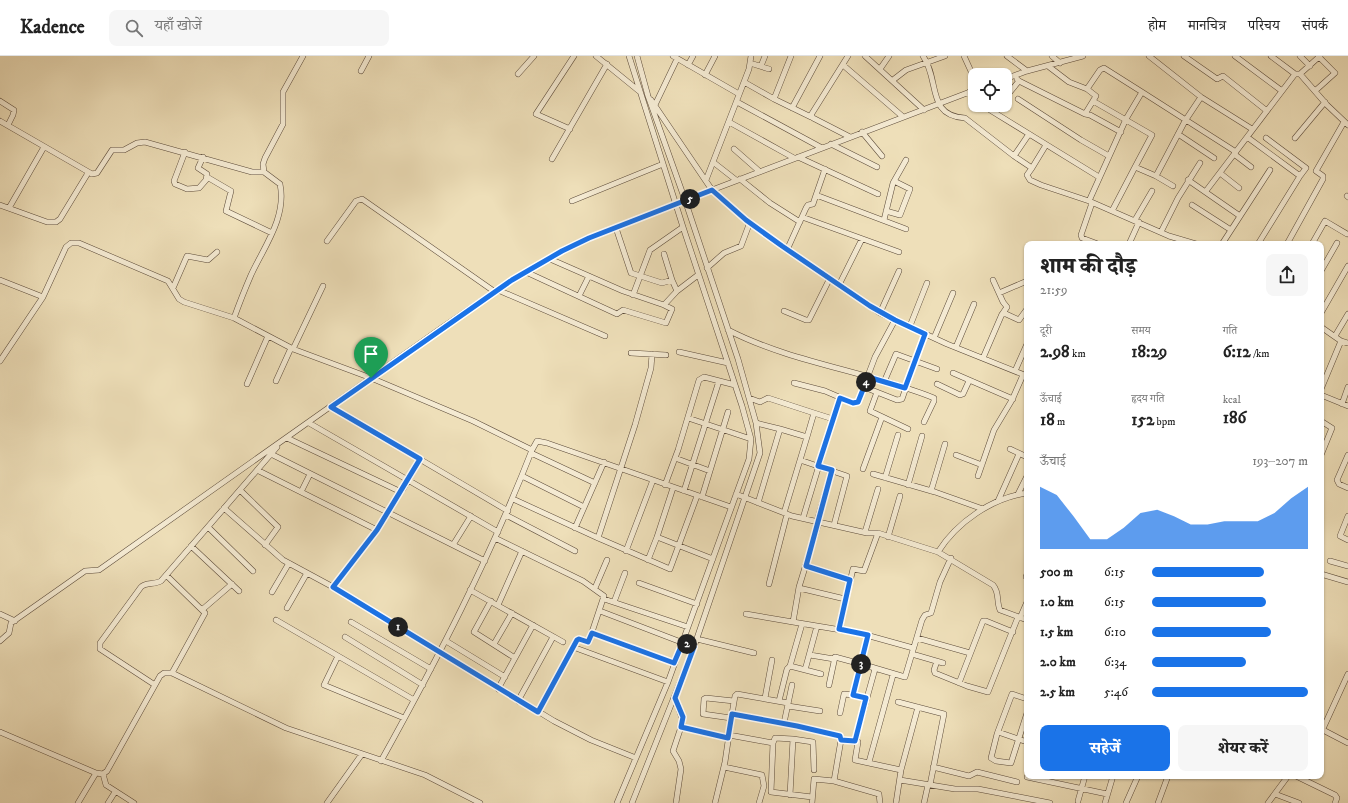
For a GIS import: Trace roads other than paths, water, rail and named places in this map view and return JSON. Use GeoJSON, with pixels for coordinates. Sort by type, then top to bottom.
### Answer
{"type":"FeatureCollection","features":[{"type":"Feature","properties":{"kind":"street"},"geometry":{"type":"LineString","coordinates":[[264,172],[263,164],[265,158],[283,124],[283,98],[285,88],[303,56]]}},
{"type":"Feature","properties":{"kind":"street"},"geometry":{"type":"LineString","coordinates":[[362,71],[370,56]]}},
{"type":"Feature","properties":{"kind":"street"},"geometry":{"type":"LineString","coordinates":[[518,74],[534,56]]}},
{"type":"Feature","properties":{"kind":"street"},"geometry":{"type":"LineString","coordinates":[[570,129],[536,114],[574,56]]}},
{"type":"Feature","properties":{"kind":"street"},"geometry":{"type":"LineString","coordinates":[[596,56],[644,94],[655,105],[712,190],[750,222],[787,250],[880,312],[895,320],[956,348],[1024,376]]}},
{"type":"Feature","properties":{"kind":"street"},"geometry":{"type":"LineString","coordinates":[[629,56],[644,94],[681,202],[707,268],[711,299],[728,363],[751,439],[749,459],[740,496],[697,639]]}},
{"type":"Feature","properties":{"kind":"street"},"geometry":{"type":"LineString","coordinates":[[632,803],[675,698],[688,644],[688,627],[731,507],[740,496],[760,453],[756,423],[728,330],[698,276],[683,227],[681,202],[663,164],[644,94],[638,56]]}},
{"type":"Feature","properties":{"kind":"street"},"geometry":{"type":"LineString","coordinates":[[688,65],[693,56]]}},
{"type":"Feature","properties":{"kind":"street"},"geometry":{"type":"LineString","coordinates":[[705,75],[715,56]]}},
{"type":"Feature","properties":{"kind":"street"},"geometry":{"type":"LineString","coordinates":[[706,180],[737,102],[751,56]]}},
{"type":"Feature","properties":{"kind":"street"},"geometry":{"type":"LineString","coordinates":[[761,66],[765,56]]}},
{"type":"Feature","properties":{"kind":"street"},"geometry":{"type":"LineString","coordinates":[[774,99],[791,56]]}},
{"type":"Feature","properties":{"kind":"street"},"geometry":{"type":"LineString","coordinates":[[792,108],[820,56]]}},
{"type":"Feature","properties":{"kind":"street"},"geometry":{"type":"LineString","coordinates":[[811,117],[848,56]]}},
{"type":"Feature","properties":{"kind":"street"},"geometry":{"type":"LineString","coordinates":[[865,56],[893,80],[924,110]]}},
{"type":"Feature","properties":{"kind":"street"},"geometry":{"type":"LineString","coordinates":[[880,69],[889,56]]}},
{"type":"Feature","properties":{"kind":"street"},"geometry":{"type":"LineString","coordinates":[[923,56],[931,74],[938,105],[958,119],[965,118],[1032,168]]}},
{"type":"Feature","properties":{"kind":"street"},"geometry":{"type":"LineString","coordinates":[[893,80],[906,70],[945,56]]}},
{"type":"Feature","properties":{"kind":"street"},"geometry":{"type":"LineString","coordinates":[[964,56],[970,68]]}},
{"type":"Feature","properties":{"kind":"street"},"geometry":{"type":"LineString","coordinates":[[1008,56],[1027,71]]}},
{"type":"Feature","properties":{"kind":"street"},"geometry":{"type":"LineString","coordinates":[[1052,56],[1060,62]]}},
{"type":"Feature","properties":{"kind":"street"},"geometry":{"type":"LineString","coordinates":[[1012,76],[1083,56]]}},
{"type":"Feature","properties":{"kind":"street"},"geometry":{"type":"LineString","coordinates":[[1149,56],[1201,97],[1252,129]]}},
{"type":"Feature","properties":{"kind":"street"},"geometry":{"type":"LineString","coordinates":[[1184,56],[1217,79],[1223,76],[1267,111]]}},
{"type":"Feature","properties":{"kind":"street"},"geometry":{"type":"LineString","coordinates":[[1235,56],[1282,91]]}},
{"type":"Feature","properties":{"kind":"street"},"geometry":{"type":"LineString","coordinates":[[1271,56],[1297,74],[1316,91],[1324,102],[1346,123],[1316,171]]}},
{"type":"Feature","properties":{"kind":"street"},"geometry":{"type":"LineString","coordinates":[[1300,56],[1310,66]]}},
{"type":"Feature","properties":{"kind":"street"},"geometry":{"type":"LineString","coordinates":[[1206,191],[1282,91],[1297,74],[1310,66],[1319,56],[1334,73],[1316,91]]}},
{"type":"Feature","properties":{"kind":"street"},"geometry":{"type":"LineString","coordinates":[[655,105],[675,57],[739,94]]}},
{"type":"Feature","properties":{"kind":"street"},"geometry":{"type":"LineString","coordinates":[[750,63],[769,69]]}},
{"type":"Feature","properties":{"kind":"street"},"geometry":{"type":"LineString","coordinates":[[552,159],[607,64]]}},
{"type":"Feature","properties":{"kind":"street"},"geometry":{"type":"LineString","coordinates":[[843,65],[902,116]]}},
{"type":"Feature","properties":{"kind":"street"},"geometry":{"type":"LineString","coordinates":[[1048,66],[1070,82],[1096,94],[1085,114]]}},
{"type":"Feature","properties":{"kind":"street"},"geometry":{"type":"LineString","coordinates":[[1088,89],[1100,70],[1104,68],[1235,153],[1251,167]]}},
{"type":"Feature","properties":{"kind":"street"},"geometry":{"type":"LineString","coordinates":[[1015,75],[1019,81],[1085,114],[1090,115],[1121,132]]}},
{"type":"Feature","properties":{"kind":"street"},"geometry":{"type":"LineString","coordinates":[[1012,90],[1019,81]]}},
{"type":"Feature","properties":{"kind":"street"},"geometry":{"type":"LineString","coordinates":[[744,82],[774,99],[850,137]]}},
{"type":"Feature","properties":{"kind":"street"},"geometry":{"type":"LineString","coordinates":[[0,641],[7,635],[9,627],[15,621],[85,571],[98,570],[371,378],[496,291],[526,272],[574,245],[796,157],[902,116],[938,105],[968,92]]}},
{"type":"Feature","properties":{"kind":"street"},"geometry":{"type":"LineString","coordinates":[[1090,241],[1082,238],[1080,235],[1099,176],[1126,119],[1142,92]]}},
{"type":"Feature","properties":{"kind":"street"},"geometry":{"type":"LineString","coordinates":[[1156,176],[1185,120],[1201,97]]}},
{"type":"Feature","properties":{"kind":"street"},"geometry":{"type":"LineString","coordinates":[[1018,99],[1081,140],[1109,156]]}},
{"type":"Feature","properties":{"kind":"street"},"geometry":{"type":"LineString","coordinates":[[0,101],[14,110],[8,125]]}},
{"type":"Feature","properties":{"kind":"street"},"geometry":{"type":"LineString","coordinates":[[1093,101],[1152,135],[1112,211]]}},
{"type":"Feature","properties":{"kind":"street"},"geometry":{"type":"LineString","coordinates":[[737,102],[822,148]]}},
{"type":"Feature","properties":{"kind":"street"},"geometry":{"type":"LineString","coordinates":[[1295,138],[1324,102]]}},
{"type":"Feature","properties":{"kind":"street"},"geometry":{"type":"LineString","coordinates":[[993,112],[1099,176]]}},
{"type":"Feature","properties":{"kind":"street"},"geometry":{"type":"LineString","coordinates":[[0,121],[88,173],[97,173],[112,150],[126,149],[139,142],[185,152],[252,172],[264,172],[278,181],[281,190],[281,207],[272,233],[247,285],[234,318]]}},
{"type":"Feature","properties":{"kind":"street"},"geometry":{"type":"LineString","coordinates":[[729,122],[796,157],[878,194]]}},
{"type":"Feature","properties":{"kind":"street"},"geometry":{"type":"LineString","coordinates":[[862,132],[882,156]]}},
{"type":"Feature","properties":{"kind":"street"},"geometry":{"type":"LineString","coordinates":[[1014,156],[1029,134]]}},
{"type":"Feature","properties":{"kind":"street"},"geometry":{"type":"LineString","coordinates":[[1178,134],[1214,158]]}},
{"type":"Feature","properties":{"kind":"street"},"geometry":{"type":"LineString","coordinates":[[1247,137],[1300,176]]}},
{"type":"Feature","properties":{"kind":"street"},"geometry":{"type":"LineString","coordinates":[[1266,138],[1306,168],[1313,172],[1316,171],[1322,176],[1323,179],[1289,241]]}},
{"type":"Feature","properties":{"kind":"street"},"geometry":{"type":"LineString","coordinates":[[831,144],[877,168]]}},
{"type":"Feature","properties":{"kind":"street"},"geometry":{"type":"LineString","coordinates":[[1046,145],[1027,175],[1030,180],[1058,192],[1090,202],[1160,232],[1187,241]]}},
{"type":"Feature","properties":{"kind":"street"},"geometry":{"type":"LineString","coordinates":[[9,208],[44,147]]}},
{"type":"Feature","properties":{"kind":"street"},"geometry":{"type":"LineString","coordinates":[[734,149],[759,172]]}},
{"type":"Feature","properties":{"kind":"street"},"geometry":{"type":"LineString","coordinates":[[185,152],[174,177],[176,184],[187,189],[196,189],[202,185],[207,177]]}},
{"type":"Feature","properties":{"kind":"street"},"geometry":{"type":"LineString","coordinates":[[203,157],[198,168],[206,172],[207,177],[231,191],[226,211],[272,233]]}},
{"type":"Feature","properties":{"kind":"street"},"geometry":{"type":"LineString","coordinates":[[884,220],[894,181],[906,160]]}},
{"type":"Feature","properties":{"kind":"street"},"geometry":{"type":"LineString","coordinates":[[713,162],[770,203],[801,219],[899,252]]}},
{"type":"Feature","properties":{"kind":"street"},"geometry":{"type":"LineString","coordinates":[[1160,232],[1188,180],[1200,163]]}},
{"type":"Feature","properties":{"kind":"street"},"geometry":{"type":"LineString","coordinates":[[572,201],[663,164]]}},
{"type":"Feature","properties":{"kind":"street"},"geometry":{"type":"LineString","coordinates":[[1135,167],[1156,176],[1173,186]]}},
{"type":"Feature","properties":{"kind":"street"},"geometry":{"type":"LineString","coordinates":[[1260,241],[1306,168]]}},
{"type":"Feature","properties":{"kind":"street"},"geometry":{"type":"LineString","coordinates":[[787,250],[807,206],[812,204],[825,169]]}},
{"type":"Feature","properties":{"kind":"street"},"geometry":{"type":"LineString","coordinates":[[1224,241],[1270,170]]}},
{"type":"Feature","properties":{"kind":"street"},"geometry":{"type":"LineString","coordinates":[[0,205],[47,222],[56,222],[60,219],[88,173]]}},
{"type":"Feature","properties":{"kind":"street"},"geometry":{"type":"LineString","coordinates":[[1220,173],[1239,188]]}},
{"type":"Feature","properties":{"kind":"street"},"geometry":{"type":"LineString","coordinates":[[1188,180],[1206,191],[1240,216]]}},
{"type":"Feature","properties":{"kind":"street"},"geometry":{"type":"LineString","coordinates":[[886,212],[900,215],[910,189],[894,181]]}},
{"type":"Feature","properties":{"kind":"street"},"geometry":{"type":"LineString","coordinates":[[1130,241],[1137,221],[1152,191]]}},
{"type":"Feature","properties":{"kind":"street"},"geometry":{"type":"LineString","coordinates":[[816,195],[906,229]]}},
{"type":"Feature","properties":{"kind":"street"},"geometry":{"type":"LineString","coordinates":[[327,241],[356,201],[362,199],[496,291],[605,336]]}},
{"type":"Feature","properties":{"kind":"street"},"geometry":{"type":"LineString","coordinates":[[1192,205],[1231,230]]}},
{"type":"Feature","properties":{"kind":"street"},"geometry":{"type":"LineString","coordinates":[[1314,241],[1325,221],[1347,234]]}},
{"type":"Feature","properties":{"kind":"street"},"geometry":{"type":"LineString","coordinates":[[707,268],[724,253],[741,246],[750,222]]}},
{"type":"Feature","properties":{"kind":"street"},"geometry":{"type":"LineString","coordinates":[[633,295],[650,250],[683,227]]}},
{"type":"Feature","properties":{"kind":"street"},"geometry":{"type":"LineString","coordinates":[[616,228],[631,273],[662,283],[672,280]]}},
{"type":"Feature","properties":{"kind":"street"},"geometry":{"type":"LineString","coordinates":[[839,285],[862,239]]}},
{"type":"Feature","properties":{"kind":"street"},"geometry":{"type":"LineString","coordinates":[[0,361],[43,297],[66,247],[68,244],[75,242],[168,281],[179,300],[234,318],[292,348],[371,378],[473,421],[595,483]]}},
{"type":"Feature","properties":{"kind":"street"},"geometry":{"type":"LineString","coordinates":[[1324,266],[1336,244]]}},
{"type":"Feature","properties":{"kind":"street"},"geometry":{"type":"LineString","coordinates":[[173,288],[187,256],[208,260],[217,252]]}},
{"type":"Feature","properties":{"kind":"street"},"geometry":{"type":"LineString","coordinates":[[664,254],[677,291]]}},
{"type":"Feature","properties":{"kind":"street"},"geometry":{"type":"LineString","coordinates":[[526,272],[617,314],[623,310],[665,323],[667,322],[672,310],[664,305],[633,295],[550,259]]}},
{"type":"Feature","properties":{"kind":"street"},"geometry":{"type":"LineString","coordinates":[[1324,308],[1348,266]]}},
{"type":"Feature","properties":{"kind":"street"},"geometry":{"type":"LineString","coordinates":[[880,312],[899,271]]}},
{"type":"Feature","properties":{"kind":"street"},"geometry":{"type":"LineString","coordinates":[[579,296],[589,276]]}},
{"type":"Feature","properties":{"kind":"street"},"geometry":{"type":"LineString","coordinates":[[664,305],[677,291],[698,276]]}},
{"type":"Feature","properties":{"kind":"street"},"geometry":{"type":"LineString","coordinates":[[784,310],[809,320],[830,278]]}},
{"type":"Feature","properties":{"kind":"street"},"geometry":{"type":"LineString","coordinates":[[0,280],[43,297]]}},
{"type":"Feature","properties":{"kind":"street"},"geometry":{"type":"LineString","coordinates":[[983,358],[1007,306],[1003,302],[993,280]]}},
{"type":"Feature","properties":{"kind":"street"},"geometry":{"type":"LineString","coordinates":[[999,293],[1024,282]]}},
{"type":"Feature","properties":{"kind":"street"},"geometry":{"type":"LineString","coordinates":[[910,326],[927,283]]}},
{"type":"Feature","properties":{"kind":"street"},"geometry":{"type":"LineString","coordinates":[[276,380],[322,286]]}},
{"type":"Feature","properties":{"kind":"street"},"geometry":{"type":"LineString","coordinates":[[934,338],[953,293]]}},
{"type":"Feature","properties":{"kind":"street"},"geometry":{"type":"LineString","coordinates":[[956,348],[974,304]]}},
{"type":"Feature","properties":{"kind":"street"},"geometry":{"type":"LineString","coordinates":[[1003,313],[1019,320],[1024,313]]}},
{"type":"Feature","properties":{"kind":"street"},"geometry":{"type":"LineString","coordinates":[[1335,336],[1348,314]]}},
{"type":"Feature","properties":{"kind":"street"},"geometry":{"type":"LineString","coordinates":[[794,383],[856,403],[858,402],[875,357],[895,320]]}},
{"type":"Feature","properties":{"kind":"street"},"geometry":{"type":"LineString","coordinates":[[1324,329],[1341,341],[1348,342]]}},
{"type":"Feature","properties":{"kind":"street"},"geometry":{"type":"LineString","coordinates":[[728,330],[742,337],[807,359],[905,388],[935,400],[924,422]]}},
{"type":"Feature","properties":{"kind":"street"},"geometry":{"type":"LineString","coordinates":[[864,387],[900,400],[925,334]]}},
{"type":"Feature","properties":{"kind":"street"},"geometry":{"type":"LineString","coordinates":[[247,384],[268,336]]}},
{"type":"Feature","properties":{"kind":"street"},"geometry":{"type":"LineString","coordinates":[[1324,382],[1341,341]]}},
{"type":"Feature","properties":{"kind":"street"},"geometry":{"type":"LineString","coordinates":[[1015,371],[1024,351]]}},
{"type":"Feature","properties":{"kind":"street"},"geometry":{"type":"LineString","coordinates":[[631,352],[666,355]]}},
{"type":"Feature","properties":{"kind":"street"},"geometry":{"type":"LineString","coordinates":[[679,352],[728,363]]}},
{"type":"Feature","properties":{"kind":"street"},"geometry":{"type":"LineString","coordinates":[[598,538],[651,368],[652,354]]}},
{"type":"Feature","properties":{"kind":"street"},"geometry":{"type":"LineString","coordinates":[[884,382],[896,354],[916,360],[937,369]]}},
{"type":"Feature","properties":{"kind":"street"},"geometry":{"type":"LineString","coordinates":[[953,373],[969,381],[1013,398]]}},
{"type":"Feature","properties":{"kind":"street"},"geometry":{"type":"LineString","coordinates":[[665,484],[701,377],[735,385]]}},
{"type":"Feature","properties":{"kind":"street"},"geometry":{"type":"LineString","coordinates":[[978,476],[998,422],[1024,378]]}},
{"type":"Feature","properties":{"kind":"street"},"geometry":{"type":"LineString","coordinates":[[684,491],[719,381]]}},
{"type":"Feature","properties":{"kind":"street"},"geometry":{"type":"LineString","coordinates":[[936,384],[961,395],[969,381]]}},
{"type":"Feature","properties":{"kind":"street"},"geometry":{"type":"LineString","coordinates":[[1342,404],[1348,388]]}},
{"type":"Feature","properties":{"kind":"street"},"geometry":{"type":"LineString","coordinates":[[878,392],[869,409],[908,429]]}},
{"type":"Feature","properties":{"kind":"street"},"geometry":{"type":"LineString","coordinates":[[1324,396],[1348,406]]}},
{"type":"Feature","properties":{"kind":"street"},"geometry":{"type":"LineString","coordinates":[[749,398],[760,402],[766,398],[772,399],[833,419]]}},
{"type":"Feature","properties":{"kind":"street"},"geometry":{"type":"LineString","coordinates":[[803,518],[840,398]]}},
{"type":"Feature","properties":{"kind":"street"},"geometry":{"type":"LineString","coordinates":[[331,407],[420,459],[507,513],[575,551]]}},
{"type":"Feature","properties":{"kind":"street"},"geometry":{"type":"LineString","coordinates":[[513,499],[626,551],[670,569],[710,470],[728,412]]}},
{"type":"Feature","properties":{"kind":"street"},"geometry":{"type":"LineString","coordinates":[[769,584],[806,437],[814,413]]}},
{"type":"Feature","properties":{"kind":"street"},"geometry":{"type":"LineString","coordinates":[[862,469],[882,417]]}},
{"type":"Feature","properties":{"kind":"street"},"geometry":{"type":"LineString","coordinates":[[688,418],[751,439]]}},
{"type":"Feature","properties":{"kind":"street"},"geometry":{"type":"LineString","coordinates":[[309,423],[498,532]]}},
{"type":"Feature","properties":{"kind":"street"},"geometry":{"type":"LineString","coordinates":[[756,423],[806,437]]}},
{"type":"Feature","properties":{"kind":"street"},"geometry":{"type":"LineString","coordinates":[[1324,423],[1332,428],[1324,448]]}},
{"type":"Feature","properties":{"kind":"street"},"geometry":{"type":"LineString","coordinates":[[758,503],[780,429]]}},
{"type":"Feature","properties":{"kind":"street"},"geometry":{"type":"LineString","coordinates":[[885,478],[898,435]]}},
{"type":"Feature","properties":{"kind":"street"},"geometry":{"type":"LineString","coordinates":[[908,486],[922,436]]}},
{"type":"Feature","properties":{"kind":"street"},"geometry":{"type":"LineString","coordinates":[[287,438],[400,491]]}},
{"type":"Feature","properties":{"kind":"street"},"geometry":{"type":"LineString","coordinates":[[381,761],[440,653],[485,561],[537,441],[542,441],[604,462],[673,488],[731,507]]}},
{"type":"Feature","properties":{"kind":"street"},"geometry":{"type":"LineString","coordinates":[[155,685],[100,649],[99,645],[143,585],[156,584],[166,575],[281,442]]}},
{"type":"Feature","properties":{"kind":"street"},"geometry":{"type":"LineString","coordinates":[[931,491],[945,444]]}},
{"type":"Feature","properties":{"kind":"street"},"geometry":{"type":"LineString","coordinates":[[1010,449],[1024,456]]}},
{"type":"Feature","properties":{"kind":"street"},"geometry":{"type":"LineString","coordinates":[[271,454],[485,561]]}},
{"type":"Feature","properties":{"kind":"street"},"geometry":{"type":"LineString","coordinates":[[998,501],[1019,454]]}},
{"type":"Feature","properties":{"kind":"street"},"geometry":{"type":"LineString","coordinates":[[956,455],[982,465]]}},
{"type":"Feature","properties":{"kind":"street"},"geometry":{"type":"LineString","coordinates":[[1348,455],[1347,461],[1337,480],[1339,484],[1348,488]]}},
{"type":"Feature","properties":{"kind":"street"},"geometry":{"type":"LineString","coordinates":[[675,458],[710,470]]}},
{"type":"Feature","properties":{"kind":"street"},"geometry":{"type":"LineString","coordinates":[[333,587],[377,530],[420,459]]}},
{"type":"Feature","properties":{"kind":"street"},"geometry":{"type":"LineString","coordinates":[[800,460],[845,474],[847,478],[834,525]]}},
{"type":"Feature","properties":{"kind":"street"},"geometry":{"type":"LineString","coordinates":[[575,528],[604,462]]}},
{"type":"Feature","properties":{"kind":"street"},"geometry":{"type":"LineString","coordinates":[[257,470],[377,530]]}},
{"type":"Feature","properties":{"kind":"street"},"geometry":{"type":"LineString","coordinates":[[793,622],[799,588],[832,470]]}},
{"type":"Feature","properties":{"kind":"street"},"geometry":{"type":"LineString","coordinates":[[301,492],[310,474]]}},
{"type":"Feature","properties":{"kind":"street"},"geometry":{"type":"LineString","coordinates":[[873,474],[908,486],[931,491],[983,509]]}},
{"type":"Feature","properties":{"kind":"street"},"geometry":{"type":"LineString","coordinates":[[522,476],[584,507]]}},
{"type":"Feature","properties":{"kind":"street"},"geometry":{"type":"LineString","coordinates":[[626,551],[653,480]]}},
{"type":"Feature","properties":{"kind":"street"},"geometry":{"type":"LineString","coordinates":[[1018,494],[1024,482]]}},
{"type":"Feature","properties":{"kind":"street"},"geometry":{"type":"LineString","coordinates":[[648,560],[673,488]]}},
{"type":"Feature","properties":{"kind":"street"},"geometry":{"type":"LineString","coordinates":[[865,532],[878,489]]}},
{"type":"Feature","properties":{"kind":"street"},"geometry":{"type":"LineString","coordinates":[[240,490],[278,527],[265,545]]}},
{"type":"Feature","properties":{"kind":"street"},"geometry":{"type":"LineString","coordinates":[[938,552],[954,532],[983,509],[998,501],[1018,494],[1024,494]]}},
{"type":"Feature","properties":{"kind":"street"},"geometry":{"type":"LineString","coordinates":[[740,496],[786,514],[865,532],[878,533],[938,552],[951,558],[993,585],[998,593],[998,606],[1000,610],[1024,619]]}},
{"type":"Feature","properties":{"kind":"street"},"geometry":{"type":"LineString","coordinates":[[888,537],[900,496]]}},
{"type":"Feature","properties":{"kind":"street"},"geometry":{"type":"LineString","coordinates":[[224,508],[265,545],[290,563],[333,587],[518,701],[578,734],[636,758]]}},
{"type":"Feature","properties":{"kind":"street"},"geometry":{"type":"LineString","coordinates":[[453,545],[471,516]]}},
{"type":"Feature","properties":{"kind":"street"},"geometry":{"type":"LineString","coordinates":[[1348,516],[1340,536],[1348,540]]}},
{"type":"Feature","properties":{"kind":"street"},"geometry":{"type":"LineString","coordinates":[[208,527],[253,571]]}},
{"type":"Feature","properties":{"kind":"street"},"geometry":{"type":"LineString","coordinates":[[839,629],[853,569],[864,571],[878,533]]}},
{"type":"Feature","properties":{"kind":"street"},"geometry":{"type":"LineString","coordinates":[[657,537],[713,559]]}},
{"type":"Feature","properties":{"kind":"street"},"geometry":{"type":"LineString","coordinates":[[495,538],[603,594],[604,599],[588,642],[578,639],[538,712]]}},
{"type":"Feature","properties":{"kind":"street"},"geometry":{"type":"LineString","coordinates":[[191,546],[239,591]]}},
{"type":"Feature","properties":{"kind":"street"},"geometry":{"type":"LineString","coordinates":[[498,605],[522,551]]}},
{"type":"Feature","properties":{"kind":"street"},"geometry":{"type":"LineString","coordinates":[[810,655],[834,659],[837,657],[893,675],[905,677],[924,617],[931,613],[940,582],[951,558]]}},
{"type":"Feature","properties":{"kind":"street"},"geometry":{"type":"LineString","coordinates":[[594,588],[607,560]]}},
{"type":"Feature","properties":{"kind":"street"},"geometry":{"type":"LineString","coordinates":[[1330,561],[1348,566]]}},
{"type":"Feature","properties":{"kind":"street"},"geometry":{"type":"LineString","coordinates":[[272,592],[290,563]]}},
{"type":"Feature","properties":{"kind":"street"},"geometry":{"type":"LineString","coordinates":[[806,566],[850,580]]}},
{"type":"Feature","properties":{"kind":"street"},"geometry":{"type":"LineString","coordinates":[[287,608],[307,573]]}},
{"type":"Feature","properties":{"kind":"street"},"geometry":{"type":"LineString","coordinates":[[614,602],[625,573]]}},
{"type":"Feature","properties":{"kind":"street"},"geometry":{"type":"LineString","coordinates":[[166,575],[203,609],[205,615],[172,673]]}},
{"type":"Feature","properties":{"kind":"street"},"geometry":{"type":"LineString","coordinates":[[1324,575],[1348,582]]}},
{"type":"Feature","properties":{"kind":"street"},"geometry":{"type":"LineString","coordinates":[[639,583],[697,604]]}},
{"type":"Feature","properties":{"kind":"street"},"geometry":{"type":"LineString","coordinates":[[203,609],[232,584]]}},
{"type":"Feature","properties":{"kind":"street"},"geometry":{"type":"LineString","coordinates":[[799,588],[845,599]]}},
{"type":"Feature","properties":{"kind":"street"},"geometry":{"type":"LineString","coordinates":[[470,590],[562,642]]}},
{"type":"Feature","properties":{"kind":"street"},"geometry":{"type":"LineString","coordinates":[[604,599],[688,627]]}},
{"type":"Feature","properties":{"kind":"street"},"geometry":{"type":"LineString","coordinates":[[490,601],[474,630],[475,633],[515,658]]}},
{"type":"Feature","properties":{"kind":"street"},"geometry":{"type":"LineString","coordinates":[[746,614],[868,635],[940,662],[934,670],[935,673],[986,692],[990,691],[1024,608]]}},
{"type":"Feature","properties":{"kind":"street"},"geometry":{"type":"LineString","coordinates":[[600,611],[688,644]]}},
{"type":"Feature","properties":{"kind":"street"},"geometry":{"type":"LineString","coordinates":[[494,644],[512,613]]}},
{"type":"Feature","properties":{"kind":"street"},"geometry":{"type":"LineString","coordinates":[[0,614],[15,621]]}},
{"type":"Feature","properties":{"kind":"street"},"geometry":{"type":"LineString","coordinates":[[276,620],[414,700]]}},
{"type":"Feature","properties":{"kind":"street"},"geometry":{"type":"LineString","coordinates":[[959,683],[984,620],[1013,632]]}},
{"type":"Feature","properties":{"kind":"street"},"geometry":{"type":"LineString","coordinates":[[352,622],[431,669]]}},
{"type":"Feature","properties":{"kind":"street"},"geometry":{"type":"LineString","coordinates":[[779,701],[787,670],[790,666],[802,624]]}},
{"type":"Feature","properties":{"kind":"street"},"geometry":{"type":"LineString","coordinates":[[498,689],[533,625]]}},
{"type":"Feature","properties":{"kind":"street"},"geometry":{"type":"LineString","coordinates":[[805,670],[817,626]]}},
{"type":"Feature","properties":{"kind":"street"},"geometry":{"type":"LineString","coordinates":[[592,633],[674,663]]}},
{"type":"Feature","properties":{"kind":"street"},"geometry":{"type":"LineString","coordinates":[[853,695],[868,635]]}},
{"type":"Feature","properties":{"kind":"street"},"geometry":{"type":"LineString","coordinates":[[344,637],[422,685]]}},
{"type":"Feature","properties":{"kind":"street"},"geometry":{"type":"LineString","coordinates":[[518,701],[554,637]]}},
{"type":"Feature","properties":{"kind":"street"},"geometry":{"type":"LineString","coordinates":[[917,638],[970,653]]}},
{"type":"Feature","properties":{"kind":"street"},"geometry":{"type":"LineString","coordinates":[[617,803],[668,682],[674,663],[688,644],[697,639],[754,653]]}},
{"type":"Feature","properties":{"kind":"street"},"geometry":{"type":"LineString","coordinates":[[446,641],[505,677]]}},
{"type":"Feature","properties":{"kind":"street"},"geometry":{"type":"LineString","coordinates":[[573,647],[668,682]]}},
{"type":"Feature","properties":{"kind":"street"},"geometry":{"type":"LineString","coordinates":[[338,656],[324,684],[404,718]]}},
{"type":"Feature","properties":{"kind":"street"},"geometry":{"type":"LineString","coordinates":[[829,684],[834,659]]}},
{"type":"Feature","properties":{"kind":"street"},"geometry":{"type":"LineString","coordinates":[[765,698],[772,660]]}},
{"type":"Feature","properties":{"kind":"street"},"geometry":{"type":"LineString","coordinates":[[790,666],[821,674]]}},
{"type":"Feature","properties":{"kind":"street"},"geometry":{"type":"LineString","coordinates":[[875,669],[855,741],[858,743],[855,760],[902,770]]}},
{"type":"Feature","properties":{"kind":"street"},"geometry":{"type":"LineString","coordinates":[[0,732],[96,773],[103,774],[107,771],[160,676],[172,673],[286,728],[425,775],[480,803]]}},
{"type":"Feature","properties":{"kind":"street"},"geometry":{"type":"LineString","coordinates":[[1324,727],[1346,683],[1348,674]]}},
{"type":"Feature","properties":{"kind":"street"},"geometry":{"type":"LineString","coordinates":[[869,762],[893,675]]}},
{"type":"Feature","properties":{"kind":"street"},"geometry":{"type":"LineString","coordinates":[[784,723],[792,685]]}},
{"type":"Feature","properties":{"kind":"street"},"geometry":{"type":"LineString","coordinates":[[715,803],[724,767],[734,700],[737,694],[765,698],[820,711]]}},
{"type":"Feature","properties":{"kind":"street"},"geometry":{"type":"LineString","coordinates":[[840,713],[844,694],[866,698]]}},
{"type":"Feature","properties":{"kind":"street"},"geometry":{"type":"LineString","coordinates":[[1024,698],[1012,694],[998,732],[991,757],[996,761],[1011,763],[1024,723]]}},
{"type":"Feature","properties":{"kind":"street"},"geometry":{"type":"LineString","coordinates":[[675,698],[683,717],[673,751],[679,761],[681,769],[676,803]]}},
{"type":"Feature","properties":{"kind":"street"},"geometry":{"type":"LineString","coordinates":[[734,700],[706,698],[704,699],[703,714],[732,716],[784,723],[840,736],[841,740],[834,781]]}},
{"type":"Feature","properties":{"kind":"street"},"geometry":{"type":"LineString","coordinates":[[898,702],[944,714],[924,803]]}},
{"type":"Feature","properties":{"kind":"street"},"geometry":{"type":"LineString","coordinates":[[896,803],[902,770],[918,707]]}},
{"type":"Feature","properties":{"kind":"street"},"geometry":{"type":"LineString","coordinates":[[681,727],[728,737],[773,743]]}},
{"type":"Feature","properties":{"kind":"street"},"geometry":{"type":"LineString","coordinates":[[998,732],[1024,741]]}},
{"type":"Feature","properties":{"kind":"street"},"geometry":{"type":"LineString","coordinates":[[1324,732],[1348,743]]}},
{"type":"Feature","properties":{"kind":"street"},"geometry":{"type":"LineString","coordinates":[[771,792],[773,743],[775,738],[813,742],[814,770]]}},
{"type":"Feature","properties":{"kind":"street"},"geometry":{"type":"LineString","coordinates":[[790,795],[793,739]]}},
{"type":"Feature","properties":{"kind":"street"},"geometry":{"type":"LineString","coordinates":[[841,740],[855,741]]}},
{"type":"Feature","properties":{"kind":"street"},"geometry":{"type":"LineString","coordinates":[[326,803],[362,754]]}},
{"type":"Feature","properties":{"kind":"street"},"geometry":{"type":"LineString","coordinates":[[724,767],[762,775],[764,781],[760,803]]}},
{"type":"Feature","properties":{"kind":"street"},"geometry":{"type":"LineString","coordinates":[[933,767],[969,776],[977,772],[1017,782]]}},
{"type":"Feature","properties":{"kind":"street"},"geometry":{"type":"LineString","coordinates":[[78,803],[96,773]]}},
{"type":"Feature","properties":{"kind":"street"},"geometry":{"type":"LineString","coordinates":[[103,774],[104,783],[115,792],[134,803]]}},
{"type":"Feature","properties":{"kind":"street"},"geometry":{"type":"LineString","coordinates":[[762,792],[790,795],[812,800],[814,779],[834,781],[879,794],[880,803]]}},
{"type":"Feature","properties":{"kind":"street"},"geometry":{"type":"LineString","coordinates":[[1036,779],[1107,794]]}},
{"type":"Feature","properties":{"kind":"street"},"geometry":{"type":"LineString","coordinates":[[1078,801],[1084,779]]}},
{"type":"Feature","properties":{"kind":"street"},"geometry":{"type":"LineString","coordinates":[[1104,803],[1112,779]]}},
{"type":"Feature","properties":{"kind":"street"},"geometry":{"type":"LineString","coordinates":[[1126,803],[1137,779]]}},
{"type":"Feature","properties":{"kind":"street"},"geometry":{"type":"LineString","coordinates":[[1158,803],[1167,779]]}},
{"type":"Feature","properties":{"kind":"street"},"geometry":{"type":"LineString","coordinates":[[1268,803],[1286,779]]}},
{"type":"Feature","properties":{"kind":"street"},"geometry":{"type":"LineString","coordinates":[[1302,779],[1335,795],[1337,798],[1335,803]]}},
{"type":"Feature","properties":{"kind":"street"},"geometry":{"type":"LineString","coordinates":[[900,780],[955,789],[978,789],[1050,803]]}},
{"type":"Feature","properties":{"kind":"street"},"geometry":{"type":"LineString","coordinates":[[108,803],[115,792]]}},
{"type":"Feature","properties":{"kind":"street"},"geometry":{"type":"LineString","coordinates":[[1275,794],[1300,803]]}}]}
